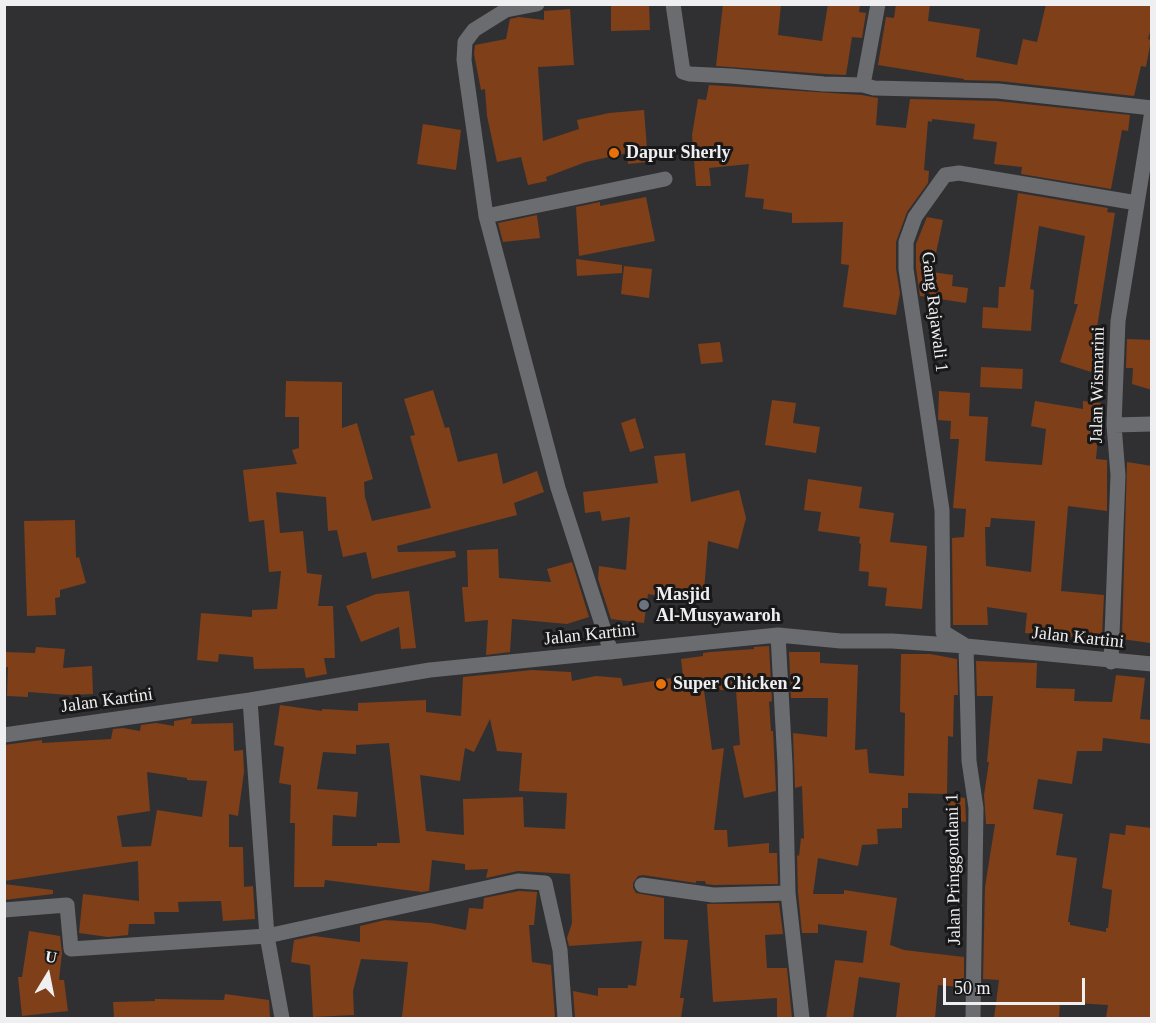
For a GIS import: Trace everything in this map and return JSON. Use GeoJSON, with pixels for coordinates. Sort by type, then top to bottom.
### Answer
{"type":"FeatureCollection","features":[{"type":"Feature","properties":{"kind":"street"},"geometry":{"type":"LineString","coordinates":[[537,4],[506,7],[474,30],[465,42],[464,60],[486,216],[558,488],[610,652]]}},
{"type":"Feature","properties":{"kind":"street"},"geometry":{"type":"LineString","coordinates":[[673,4],[682,51],[683,72],[690,74],[863,85],[873,88],[998,91],[1064,96],[1152,109]]}},
{"type":"Feature","properties":{"kind":"street"},"geometry":{"type":"LineString","coordinates":[[863,85],[878,4]]}},
{"type":"Feature","properties":{"kind":"street","name":"Jalan Wismarini"},"geometry":{"type":"LineString","coordinates":[[1111,662],[1118,475],[1114,425],[1118,321],[1152,109]]}},
{"type":"Feature","properties":{"kind":"street","name":"Gang Rajawali 1"},"geometry":{"type":"LineString","coordinates":[[966,646],[943,632],[942,510],[906,270],[906,242],[915,217],[945,175],[959,173],[1137,203]]}},
{"type":"Feature","properties":{"kind":"street"},"geometry":{"type":"LineString","coordinates":[[486,216],[665,178]]}},
{"type":"Feature","properties":{"kind":"street"},"geometry":{"type":"LineString","coordinates":[[1114,425],[1152,424]]}},
{"type":"Feature","properties":{"kind":"street"},"geometry":{"type":"LineString","coordinates":[[778,635],[785,764],[788,893],[802,1018]]}},
{"type":"Feature","properties":{"kind":"street","name":"Jalan Kartini"},"geometry":{"type":"LineString","coordinates":[[4,735],[250,700],[430,670],[778,635],[841,641],[892,641],[966,646],[1111,662],[1152,664]]}},
{"type":"Feature","properties":{"kind":"street","name":"Jalan Pringgondani 1"},"geometry":{"type":"LineString","coordinates":[[966,646],[969,761],[976,808],[972,1018]]}},
{"type":"Feature","properties":{"kind":"street"},"geometry":{"type":"LineString","coordinates":[[250,700],[267,936],[282,1018]]}},
{"type":"Feature","properties":{"kind":"street"},"geometry":{"type":"LineString","coordinates":[[4,910],[67,905],[71,949],[267,936],[518,881],[545,883],[560,950],[565,1018]]}},
{"type":"Feature","properties":{"kind":"street"},"geometry":{"type":"LineString","coordinates":[[642,885],[713,896],[788,893]]}},
{"type":"Feature","properties":{"kind":"building"},"geometry":{"type":"Polygon","coordinates":[[[611,4],[649,4],[650,30],[611,31],[611,4]]]}},
{"type":"Feature","properties":{"kind":"building"},"geometry":{"type":"Polygon","coordinates":[[[723,4],[781,4],[778,35],[822,41],[828,4],[860,4],[859,12],[866,13],[862,38],[852,37],[846,75],[825,74],[716,66],[723,4]]]}},
{"type":"Feature","properties":{"kind":"building"},"geometry":{"type":"Polygon","coordinates":[[[896,4],[930,4],[928,21],[980,29],[976,57],[1017,65],[1023,39],[1037,42],[1046,4],[1152,4],[1152,25],[1148,39],[1151,40],[1146,67],[1141,66],[1134,96],[999,81],[964,80],[878,65],[886,17],[894,18],[896,4]]]}},
{"type":"Feature","properties":{"kind":"building"},"geometry":{"type":"Polygon","coordinates":[[[570,9],[574,65],[538,67],[543,141],[579,129],[577,120],[609,113],[644,110],[648,162],[628,164],[627,153],[586,162],[546,177],[547,181],[528,185],[521,157],[497,162],[487,116],[485,89],[481,90],[474,54],[475,45],[506,39],[510,19],[519,17],[544,20],[544,11],[570,9]]]}},
{"type":"Feature","properties":{"kind":"building"},"geometry":{"type":"Polygon","coordinates":[[[709,85],[878,98],[876,125],[906,128],[910,99],[997,101],[1130,115],[1128,131],[1122,130],[1111,189],[1021,174],[1022,167],[994,164],[997,142],[973,139],[975,124],[932,119],[932,122],[928,121],[924,170],[929,171],[928,183],[907,212],[896,242],[896,269],[900,293],[896,315],[843,307],[849,265],[841,264],[843,222],[792,223],[792,213],[763,209],[764,199],[745,197],[749,164],[709,168],[711,186],[696,186],[692,135],[698,99],[706,100],[709,85]]]}},
{"type":"Feature","properties":{"kind":"building"},"geometry":{"type":"Polygon","coordinates":[[[423,124],[461,130],[456,170],[417,164],[423,124]]]}},
{"type":"Feature","properties":{"kind":"building"},"geometry":{"type":"Polygon","coordinates":[[[1018,193],[1108,208],[1107,212],[1115,213],[1096,334],[1102,336],[1091,372],[1060,362],[1078,304],[1074,304],[1085,236],[1039,226],[1030,289],[1034,290],[1031,331],[982,328],[983,307],[998,308],[999,287],[1005,287],[1018,193]]]}},
{"type":"Feature","properties":{"kind":"building"},"geometry":{"type":"Polygon","coordinates":[[[646,197],[655,241],[579,256],[576,207],[600,202],[600,206],[646,197]]]}},
{"type":"Feature","properties":{"kind":"building"},"geometry":{"type":"Polygon","coordinates":[[[537,215],[540,238],[503,242],[498,223],[537,215]]]}},
{"type":"Feature","properties":{"kind":"building"},"geometry":{"type":"Polygon","coordinates":[[[927,217],[943,220],[932,272],[953,275],[952,286],[968,288],[966,303],[920,296],[916,268],[916,244],[927,217]]]}},
{"type":"Feature","properties":{"kind":"building"},"geometry":{"type":"Polygon","coordinates":[[[576,259],[622,265],[622,273],[577,276],[576,259]]]}},
{"type":"Feature","properties":{"kind":"building"},"geometry":{"type":"Polygon","coordinates":[[[624,266],[652,269],[649,298],[621,294],[624,266]]]}},
{"type":"Feature","properties":{"kind":"building"},"geometry":{"type":"Polygon","coordinates":[[[1127,339],[1152,340],[1152,390],[1132,384],[1133,368],[1126,368],[1127,339]]]}},
{"type":"Feature","properties":{"kind":"building"},"geometry":{"type":"Polygon","coordinates":[[[720,342],[723,362],[701,364],[698,344],[720,342]]]}},
{"type":"Feature","properties":{"kind":"building"},"geometry":{"type":"Polygon","coordinates":[[[981,367],[1023,369],[1022,389],[980,387],[981,367]]]}},
{"type":"Feature","properties":{"kind":"building"},"geometry":{"type":"Polygon","coordinates":[[[286,381],[342,382],[342,428],[357,423],[373,479],[364,482],[365,497],[372,521],[431,508],[410,436],[415,435],[404,399],[433,390],[445,428],[449,427],[458,462],[497,453],[503,484],[537,471],[544,492],[514,503],[517,515],[397,546],[398,552],[455,551],[456,557],[372,579],[366,552],[343,557],[337,530],[328,531],[326,497],[276,492],[280,533],[303,531],[307,573],[322,575],[318,606],[333,606],[335,658],[324,658],[327,674],[306,678],[304,668],[254,669],[253,657],[219,654],[218,662],[197,660],[201,613],[252,617],[252,610],[277,609],[281,571],[269,572],[264,520],[249,522],[243,470],[297,464],[292,450],[299,448],[299,417],[285,417],[286,381]]]}},
{"type":"Feature","properties":{"kind":"building"},"geometry":{"type":"Polygon","coordinates":[[[939,391],[970,393],[969,416],[988,417],[985,461],[1042,465],[1046,429],[1031,426],[1035,401],[1083,409],[1083,401],[1101,403],[1096,459],[1107,460],[1107,511],[1068,506],[1061,591],[1104,595],[1102,636],[1099,635],[1098,639],[1025,633],[1027,613],[987,607],[988,625],[953,625],[952,538],[964,537],[966,509],[953,508],[959,439],[950,439],[951,421],[938,420],[939,391]],[[991,518],[990,527],[985,527],[986,566],[1031,572],[1035,521],[991,518]]]}},
{"type":"Feature","properties":{"kind":"building"},"geometry":{"type":"Polygon","coordinates":[[[772,400],[796,403],[793,423],[820,427],[816,453],[765,445],[772,400]]]}},
{"type":"Feature","properties":{"kind":"building"},"geometry":{"type":"Polygon","coordinates":[[[635,418],[644,448],[630,452],[621,423],[635,418]]]}},
{"type":"Feature","properties":{"kind":"building"},"geometry":{"type":"Polygon","coordinates":[[[685,453],[691,502],[739,490],[746,518],[738,549],[708,541],[703,603],[648,594],[644,623],[611,619],[598,579],[599,566],[626,570],[630,517],[602,521],[600,511],[585,513],[583,492],[658,483],[654,456],[685,453]]]}},
{"type":"Feature","properties":{"kind":"building"},"geometry":{"type":"Polygon","coordinates":[[[1127,462],[1152,466],[1150,643],[1122,639],[1127,462]]]}},
{"type":"Feature","properties":{"kind":"building"},"geometry":{"type":"Polygon","coordinates":[[[808,479],[862,487],[859,508],[894,513],[890,542],[927,546],[922,609],[885,606],[887,588],[868,586],[869,572],[859,571],[860,537],[818,531],[821,512],[804,510],[808,479]]]}},
{"type":"Feature","properties":{"kind":"building"},"geometry":{"type":"Polygon","coordinates":[[[75,520],[76,558],[79,557],[86,583],[60,590],[60,597],[55,598],[56,615],[27,616],[24,521],[75,520]]]}},
{"type":"Feature","properties":{"kind":"building"},"geometry":{"type":"Polygon","coordinates":[[[498,549],[499,578],[551,582],[547,569],[572,562],[589,617],[567,624],[512,619],[510,652],[486,655],[488,620],[465,622],[462,587],[468,587],[467,550],[498,549]]]}},
{"type":"Feature","properties":{"kind":"building"},"geometry":{"type":"Polygon","coordinates":[[[409,591],[416,648],[401,649],[399,627],[361,642],[346,606],[376,594],[409,591]]]}},
{"type":"Feature","properties":{"kind":"building"},"geometry":{"type":"Polygon","coordinates":[[[769,646],[772,701],[769,702],[776,791],[744,798],[733,746],[740,745],[736,690],[704,690],[712,750],[724,748],[714,830],[727,830],[728,847],[769,843],[769,853],[777,853],[778,884],[714,885],[706,884],[705,881],[696,881],[696,883],[643,875],[638,876],[633,883],[636,893],[664,898],[664,939],[688,940],[680,998],[684,998],[681,1018],[575,1018],[573,991],[598,996],[598,988],[636,986],[642,941],[569,946],[567,938],[572,923],[570,874],[518,871],[486,878],[488,869],[465,870],[465,864],[432,860],[429,891],[325,880],[324,887],[294,887],[295,823],[290,823],[291,785],[279,783],[284,747],[274,745],[280,705],[322,711],[322,709],[358,711],[358,703],[426,700],[426,712],[461,716],[463,677],[532,670],[571,672],[572,681],[596,676],[621,678],[623,686],[683,676],[681,659],[703,656],[703,653],[754,649],[754,647],[769,646]],[[490,719],[474,752],[465,748],[460,781],[420,775],[426,831],[464,835],[463,799],[523,797],[524,827],[565,829],[567,793],[519,791],[522,753],[497,751],[490,719]],[[389,743],[356,745],[356,754],[323,752],[317,789],[358,792],[356,817],[333,815],[332,846],[377,846],[377,843],[400,843],[389,743]]]}},
{"type":"Feature","properties":{"kind":"building"},"geometry":{"type":"Polygon","coordinates":[[[36,647],[65,649],[63,668],[92,666],[93,694],[28,692],[28,697],[7,696],[8,667],[4,667],[4,652],[35,653],[36,647]]]}},
{"type":"Feature","properties":{"kind":"building"},"geometry":{"type":"Polygon","coordinates":[[[789,652],[820,652],[820,663],[858,665],[855,750],[867,749],[869,773],[904,776],[905,713],[900,712],[901,654],[930,654],[957,659],[958,695],[954,695],[953,737],[948,736],[947,794],[908,793],[908,808],[902,808],[902,828],[877,829],[878,844],[862,845],[858,866],[818,858],[813,894],[844,894],[844,890],[897,898],[890,945],[904,950],[964,957],[964,978],[961,978],[960,987],[938,985],[935,1018],[896,1018],[900,983],[859,977],[853,1018],[826,1018],[835,960],[863,963],[867,931],[818,924],[818,933],[802,933],[797,855],[799,856],[801,838],[804,839],[802,786],[795,788],[793,733],[827,737],[828,698],[791,698],[789,652]]]}},
{"type":"Feature","properties":{"kind":"building"},"geometry":{"type":"Polygon","coordinates":[[[976,661],[1037,663],[1036,688],[1075,689],[1074,701],[1112,702],[1116,675],[1145,678],[1140,719],[1152,720],[1152,744],[1103,738],[1102,751],[1077,751],[1072,784],[1038,779],[1033,809],[1063,814],[1056,855],[1077,858],[1068,922],[1070,925],[1106,932],[1112,890],[1102,888],[1110,833],[1125,835],[1126,825],[1152,828],[1152,1018],[1106,1018],[1108,1005],[1060,1002],[1059,1018],[994,1018],[999,980],[983,979],[985,887],[995,824],[986,824],[984,795],[989,762],[987,762],[993,696],[977,696],[976,661]]]}},
{"type":"Feature","properties":{"kind":"building"},"geometry":{"type":"Polygon","coordinates":[[[192,718],[191,724],[233,723],[234,751],[243,750],[244,772],[238,816],[229,814],[229,847],[243,847],[244,887],[253,886],[255,919],[223,921],[221,901],[178,902],[179,912],[154,912],[155,924],[129,924],[128,935],[108,937],[79,933],[83,894],[139,901],[138,861],[4,881],[4,745],[42,740],[42,743],[111,739],[113,729],[140,731],[141,725],[156,723],[174,726],[174,721],[192,718]],[[147,772],[150,811],[117,816],[122,847],[151,846],[157,810],[202,817],[207,781],[187,780],[187,778],[147,772]]]}},
{"type":"Feature","properties":{"kind":"building"},"geometry":{"type":"Polygon","coordinates":[[[949,796],[965,798],[966,822],[947,820],[949,796]]]}},
{"type":"Feature","properties":{"kind":"building"},"geometry":{"type":"Polygon","coordinates":[[[4,884],[53,890],[53,894],[4,900],[4,884]]]}},
{"type":"Feature","properties":{"kind":"building"},"geometry":{"type":"Polygon","coordinates":[[[519,891],[537,892],[534,925],[529,925],[532,962],[551,965],[555,1018],[402,1017],[408,962],[361,959],[353,991],[354,1015],[313,1017],[310,965],[291,962],[294,940],[314,936],[360,942],[360,926],[385,920],[431,923],[466,930],[469,908],[483,909],[484,898],[519,891]]]}},
{"type":"Feature","properties":{"kind":"building"},"geometry":{"type":"Polygon","coordinates":[[[779,903],[783,934],[765,935],[767,968],[787,968],[792,1018],[777,1018],[777,998],[713,1002],[707,904],[779,903]]]}},
{"type":"Feature","properties":{"kind":"building"},"geometry":{"type":"Polygon","coordinates":[[[29,931],[60,936],[62,953],[59,980],[64,980],[68,1011],[22,1016],[18,977],[22,977],[29,931]]]}},
{"type":"Feature","properties":{"kind":"building"},"geometry":{"type":"Polygon","coordinates":[[[225,994],[269,1000],[270,1018],[114,1018],[113,1002],[155,1001],[155,999],[224,1000],[225,994]]]}},
{"type":"Feature","properties":{"kind":"place","name":"Dapur Sherly"},"geometry":{"type":"Point","coordinates":[614,153]}},
{"type":"Feature","properties":{"kind":"place","name":"Masjid Al-Musyawaroh"},"geometry":{"type":"Point","coordinates":[644,605]}},
{"type":"Feature","properties":{"kind":"place","name":"Super Chicken 2"},"geometry":{"type":"Point","coordinates":[661,684]}}]}
